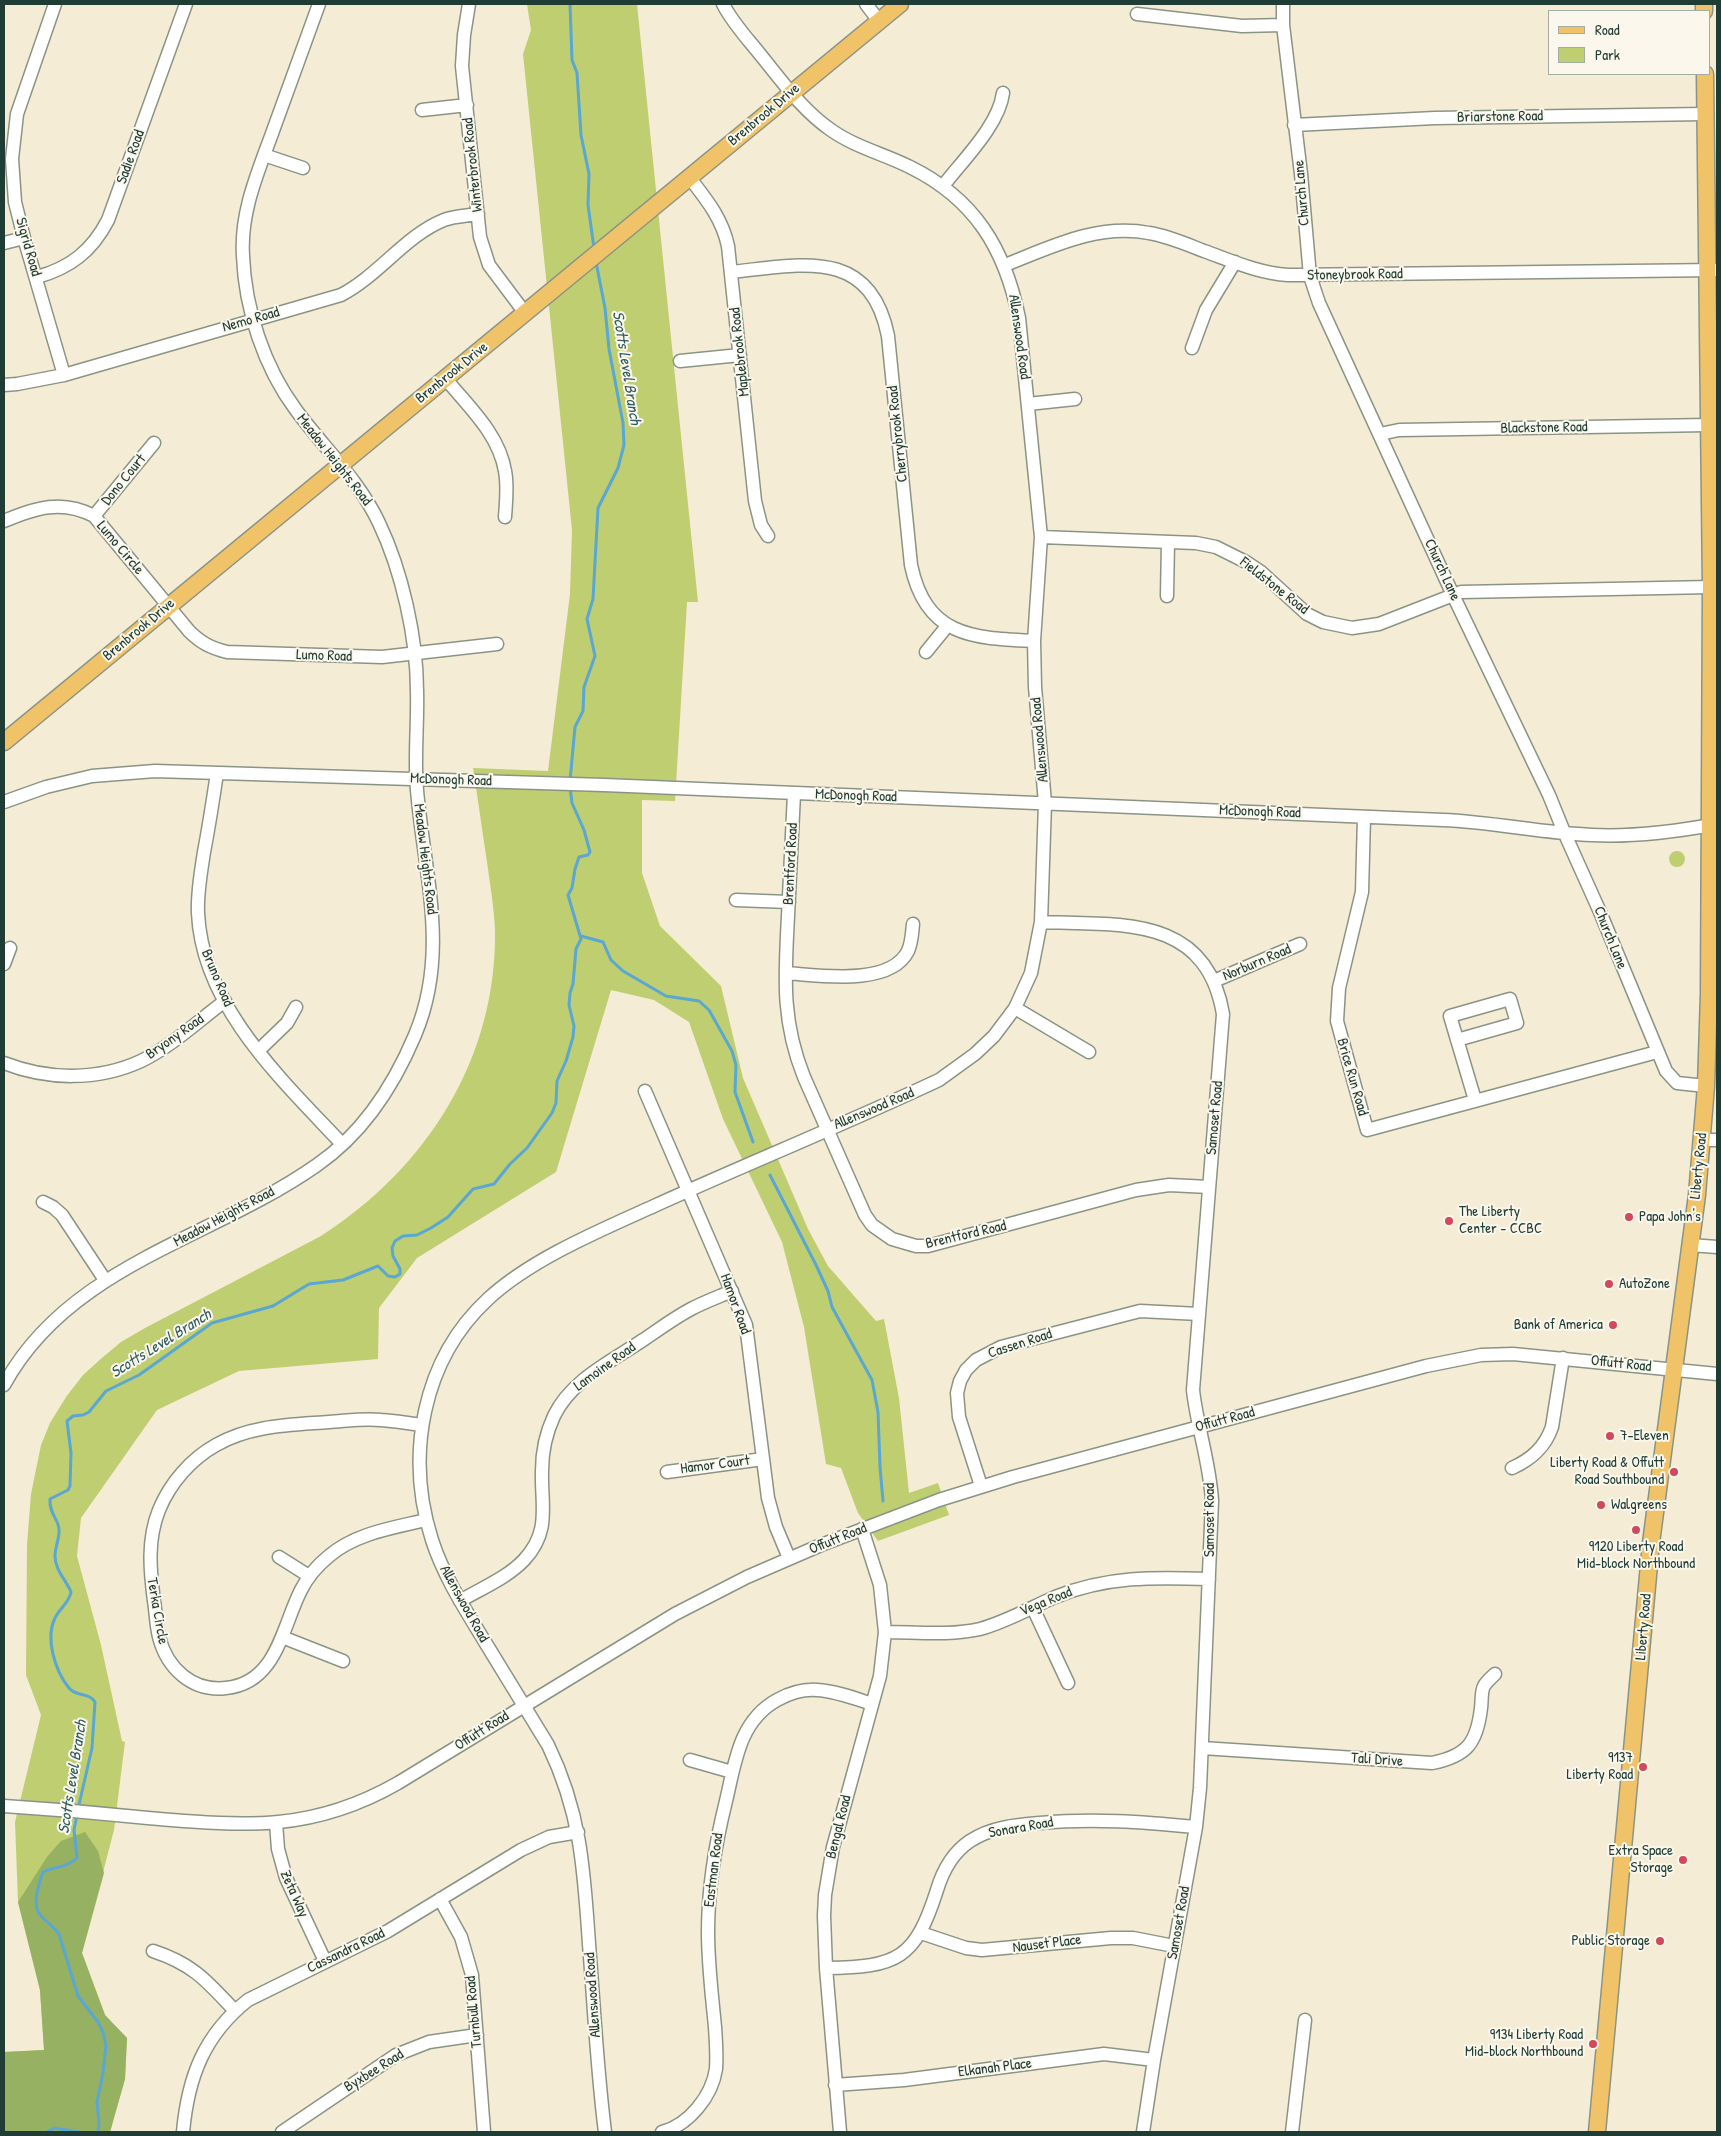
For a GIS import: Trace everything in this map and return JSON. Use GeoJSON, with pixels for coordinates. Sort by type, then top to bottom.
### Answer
{"type":"FeatureCollection","features":[{"type":"Feature","properties":{"kind":"main road","name":"Brenbrook Drive"},"geometry":{"type":"LineString","coordinates":[[4,742],[900,4]]}},
{"type":"Feature","properties":{"kind":"main road","name":"Liberty Road"},"geometry":{"type":"LineString","coordinates":[[1597,2132],[1650,1554],[1690,1245],[1710,1140],[1706,1086],[1714,825],[1710,425],[1713,372],[1712,270],[1705,75]]}},
{"type":"Feature","properties":{"kind":"street","name":"Sigrid Road"},"geometry":{"type":"LineString","coordinates":[[55,4],[17,114],[13,140],[12,169],[15,202],[24,238],[37,277],[64,375]]}},
{"type":"Feature","properties":{"kind":"street","name":"Sadie Road"},"geometry":{"type":"LineString","coordinates":[[37,277],[68,266],[91,248],[100,236],[108,220],[186,4]]}},
{"type":"Feature","properties":{"kind":"street","name":"Meadow Heights Road"},"geometry":{"type":"LineString","coordinates":[[4,1385],[27,1350],[55,1318],[82,1295],[105,1280],[293,1180],[320,1163],[342,1144],[374,1108],[389,1086],[418,1028],[429,988],[434,932],[432,896],[416,780],[417,690],[415,654],[405,602],[388,545],[372,508],[341,464],[283,391],[267,358],[246,287],[242,236],[251,192],[319,4]]}},
{"type":"Feature","properties":{"kind":"street","name":"Winterbrook Road"},"geometry":{"type":"LineString","coordinates":[[469,4],[462,50],[480,237],[489,265],[524,313]]}},
{"type":"Feature","properties":{"kind":"street","name":"Allenswood Road"},"geometry":{"type":"LineString","coordinates":[[604,2132],[583,1858],[573,1809],[557,1764],[524,1705],[460,1601],[440,1562],[426,1520],[420,1478],[421,1425],[439,1369],[468,1321],[488,1299],[512,1280],[538,1264],[617,1223],[939,1080],[958,1068],[994,1036],[1015,1008],[1031,972],[1041,922],[1045,803],[1035,687],[1034,641],[1041,537],[1020,318],[1005,265],[983,226],[966,206],[943,186],[911,167],[848,141],[818,121],[791,93],[722,4]]}},
{"type":"Feature","properties":{"kind":"street"},"geometry":{"type":"LineString","coordinates":[[866,4],[879,21]]}},
{"type":"Feature","properties":{"kind":"street","name":"Church Lane"},"geometry":{"type":"LineString","coordinates":[[1283,4],[1283,25],[1301,174],[1310,276],[1330,331],[1537,768],[1600,912],[1666,1071],[1677,1084],[1706,1086]]}},
{"type":"Feature","properties":{"kind":"street"},"geometry":{"type":"LineString","coordinates":[[1137,14],[1242,26],[1283,25]]}},
{"type":"Feature","properties":{"kind":"street"},"geometry":{"type":"LineString","coordinates":[[943,186],[994,121],[998,114],[1003,93]]}},
{"type":"Feature","properties":{"kind":"street"},"geometry":{"type":"LineString","coordinates":[[422,110],[467,105]]}},
{"type":"Feature","properties":{"kind":"street"},"geometry":{"type":"LineString","coordinates":[[4,111],[17,114]]}},
{"type":"Feature","properties":{"kind":"street","name":"Briarstone Road"},"geometry":{"type":"LineString","coordinates":[[1294,125],[1435,118],[1705,114]]}},
{"type":"Feature","properties":{"kind":"street"},"geometry":{"type":"LineString","coordinates":[[264,155],[303,168]]}},
{"type":"Feature","properties":{"kind":"street","name":"Maplebrook Road"},"geometry":{"type":"LineString","coordinates":[[689,177],[712,206],[725,231],[755,501],[761,525],[768,536]]}},
{"type":"Feature","properties":{"kind":"street","name":"Nemo Road"},"geometry":{"type":"LineString","coordinates":[[4,384],[17,384],[64,375],[341,295],[367,280],[418,235],[432,226],[456,217],[478,214]]}},
{"type":"Feature","properties":{"kind":"street","name":"Stoneybrook Road"},"geometry":{"type":"LineString","coordinates":[[1005,265],[1088,234],[1129,231],[1149,233],[1167,238],[1272,274],[1310,276],[1712,270]]}},
{"type":"Feature","properties":{"kind":"street"},"geometry":{"type":"LineString","coordinates":[[4,243],[24,238]]}},
{"type":"Feature","properties":{"kind":"street"},"geometry":{"type":"LineString","coordinates":[[1192,348],[1206,310],[1235,262]]}},
{"type":"Feature","properties":{"kind":"street","name":"Cherrybrook Road"},"geometry":{"type":"LineString","coordinates":[[731,272],[818,265],[848,274],[862,283],[880,307],[888,336],[911,565],[915,582],[927,606],[948,625],[960,632],[974,636],[1034,641]]}},
{"type":"Feature","properties":{"kind":"street"},"geometry":{"type":"LineString","coordinates":[[680,361],[740,355]]}},
{"type":"Feature","properties":{"kind":"street"},"geometry":{"type":"LineString","coordinates":[[445,378],[484,424],[501,454],[507,490],[505,517]]}},
{"type":"Feature","properties":{"kind":"street"},"geometry":{"type":"LineString","coordinates":[[1028,404],[1075,399]]}},
{"type":"Feature","properties":{"kind":"street","name":"Blackstone Road"},"geometry":{"type":"LineString","coordinates":[[1380,434],[1399,430],[1710,425]]}},
{"type":"Feature","properties":{"kind":"street","name":"Dono Court"},"geometry":{"type":"LineString","coordinates":[[94,516],[154,443]]}},
{"type":"Feature","properties":{"kind":"street","name":"Lumo Circle"},"geometry":{"type":"LineString","coordinates":[[4,521],[47,507],[66,506],[80,508],[94,516],[168,606]]}},
{"type":"Feature","properties":{"kind":"street","name":"Fieldstone Road"},"geometry":{"type":"LineString","coordinates":[[1041,537],[1196,543],[1216,547],[1230,553],[1261,572],[1307,614],[1323,622],[1352,628],[1379,624],[1461,592],[1711,587]]}},
{"type":"Feature","properties":{"kind":"street"},"geometry":{"type":"LineString","coordinates":[[1167,596],[1168,542]]}},
{"type":"Feature","properties":{"kind":"street","name":"Lumo Road"},"geometry":{"type":"LineString","coordinates":[[168,606],[200,642],[227,652],[364,657],[415,654],[498,644]]}},
{"type":"Feature","properties":{"kind":"street"},"geometry":{"type":"LineString","coordinates":[[926,652],[948,625]]}},
{"type":"Feature","properties":{"kind":"street","name":"McDonogh Road"},"geometry":{"type":"LineString","coordinates":[[4,802],[46,787],[92,776],[155,771],[560,783],[1364,817],[1489,823],[1594,836],[1714,825]]}},
{"type":"Feature","properties":{"kind":"street","name":"Bruno Road"},"geometry":{"type":"LineString","coordinates":[[217,773],[199,888],[199,932],[204,952],[225,1001],[258,1051],[271,1068],[342,1144]]}},
{"type":"Feature","properties":{"kind":"street","name":"Brentford Road"},"geometry":{"type":"LineString","coordinates":[[794,794],[785,998],[791,1038],[798,1064],[826,1130],[865,1215],[872,1225],[892,1239],[916,1246],[940,1244],[1136,1190],[1169,1185],[1209,1187]]}},
{"type":"Feature","properties":{"kind":"street","name":"Brice Run Road"},"geometry":{"type":"LineString","coordinates":[[1364,817],[1362,892],[1339,988],[1337,1021],[1367,1130],[1657,1052]]}},
{"type":"Feature","properties":{"kind":"street"},"geometry":{"type":"LineString","coordinates":[[736,900],[789,902]]}},
{"type":"Feature","properties":{"kind":"street","name":"Samoset Road"},"geometry":{"type":"LineString","coordinates":[[1041,922],[1130,926],[1161,933],[1177,940],[1191,951],[1214,981],[1222,1014],[1193,1390],[1211,1482],[1202,1748],[1196,1827],[1143,2132]]}},
{"type":"Feature","properties":{"kind":"street"},"geometry":{"type":"LineString","coordinates":[[786,973],[856,977],[879,972],[890,967],[907,953],[911,942],[913,924]]}},
{"type":"Feature","properties":{"kind":"street","name":"Norburn Road"},"geometry":{"type":"LineString","coordinates":[[1214,981],[1300,944]]}},
{"type":"Feature","properties":{"kind":"street"},"geometry":{"type":"LineString","coordinates":[[4,964],[10,948]]}},
{"type":"Feature","properties":{"kind":"street"},"geometry":{"type":"LineString","coordinates":[[1457,1040],[1517,1023],[1510,999],[1450,1016],[1457,1040],[1475,1100]]}},
{"type":"Feature","properties":{"kind":"street","name":"Bryony Road"},"geometry":{"type":"LineString","coordinates":[[4,1062],[30,1071],[72,1076],[96,1074],[121,1068],[141,1061],[159,1050],[225,1001]]}},
{"type":"Feature","properties":{"kind":"street"},"geometry":{"type":"LineString","coordinates":[[258,1051],[287,1023],[296,1008]]}},
{"type":"Feature","properties":{"kind":"street"},"geometry":{"type":"LineString","coordinates":[[1015,1008],[1089,1052]]}},
{"type":"Feature","properties":{"kind":"street","name":"Hamor Road"},"geometry":{"type":"LineString","coordinates":[[645,1091],[746,1325],[771,1513],[789,1558]]}},
{"type":"Feature","properties":{"kind":"street"},"geometry":{"type":"LineString","coordinates":[[43,1202],[62,1214],[105,1280]]}},
{"type":"Feature","properties":{"kind":"street"},"geometry":{"type":"LineString","coordinates":[[1690,1245],[1717,1247]]}},
{"type":"Feature","properties":{"kind":"street","name":"Lamoine Road"},"geometry":{"type":"LineString","coordinates":[[460,1601],[513,1569],[527,1556],[538,1540],[544,1514],[542,1470],[544,1450],[548,1430],[555,1413],[566,1398],[591,1374],[678,1317],[732,1291]]}},
{"type":"Feature","properties":{"kind":"street","name":"Cassen Road"},"geometry":{"type":"LineString","coordinates":[[981,1486],[957,1405],[960,1381],[966,1370],[976,1360],[1001,1347],[1124,1314],[1155,1310],[1199,1314]]}},
{"type":"Feature","properties":{"kind":"street","name":"Offutt Road"},"geometry":{"type":"LineString","coordinates":[[4,1806],[206,1823],[276,1823],[332,1812],[381,1793],[675,1614],[729,1586],[789,1558],[862,1529],[981,1486],[1448,1360],[1496,1354],[1563,1358],[1717,1374]]}},
{"type":"Feature","properties":{"kind":"street"},"geometry":{"type":"LineString","coordinates":[[1512,1468],[1536,1454],[1549,1437],[1563,1358]]}},
{"type":"Feature","properties":{"kind":"street","name":"Terka Circle"},"geometry":{"type":"LineString","coordinates":[[421,1425],[380,1420],[362,1420],[256,1428],[216,1445],[197,1458],[168,1491],[158,1511],[150,1552],[150,1570],[159,1637],[171,1664],[180,1674],[196,1684],[214,1689],[241,1685],[255,1678],[272,1659],[294,1604],[309,1576],[330,1556],[356,1539],[426,1520]]}},
{"type":"Feature","properties":{"kind":"street","name":"Hamor Court"},"geometry":{"type":"LineString","coordinates":[[667,1472],[763,1459]]}},
{"type":"Feature","properties":{"kind":"street","name":"Bengal Road"},"geometry":{"type":"LineString","coordinates":[[840,2132],[826,1968],[824,1916],[828,1872],[880,1676],[885,1632],[880,1585],[862,1529]]}},
{"type":"Feature","properties":{"kind":"street"},"geometry":{"type":"LineString","coordinates":[[279,1557],[309,1576]]}},
{"type":"Feature","properties":{"kind":"street","name":"Vega Road"},"geometry":{"type":"LineString","coordinates":[[885,1632],[948,1632],[980,1629],[1076,1590],[1122,1579],[1146,1577],[1209,1579]]}},
{"type":"Feature","properties":{"kind":"street"},"geometry":{"type":"LineString","coordinates":[[1033,1608],[1068,1683]]}},
{"type":"Feature","properties":{"kind":"street"},"geometry":{"type":"LineString","coordinates":[[282,1637],[343,1661]]}},
{"type":"Feature","properties":{"kind":"street","name":"Tali Drive"},"geometry":{"type":"LineString","coordinates":[[1202,1748],[1432,1763],[1449,1760],[1465,1751],[1474,1736],[1480,1716],[1484,1686],[1495,1674]]}},
{"type":"Feature","properties":{"kind":"street","name":"Eastman Road"},"geometry":{"type":"LineString","coordinates":[[662,2132],[680,2124],[692,2114],[712,2085],[716,2069],[708,1933],[711,1876],[716,1840],[741,1741],[758,1713],[784,1697],[815,1690],[832,1692],[872,1704]]}},
{"type":"Feature","properties":{"kind":"street"},"geometry":{"type":"LineString","coordinates":[[690,1760],[732,1772]]}},
{"type":"Feature","properties":{"kind":"street","name":"Sonara Road"},"geometry":{"type":"LineString","coordinates":[[826,1968],[860,1968],[890,1961],[912,1945],[921,1934],[928,1919],[942,1874],[948,1863],[958,1850],[982,1834],[1013,1826],[1096,1819],[1196,1827]]}},
{"type":"Feature","properties":{"kind":"street","name":"Zeta Way"},"geometry":{"type":"LineString","coordinates":[[276,1823],[278,1849],[286,1878],[325,1961]]}},
{"type":"Feature","properties":{"kind":"street","name":"Cassandra Road"},"geometry":{"type":"LineString","coordinates":[[183,2132],[188,2093],[195,2071],[207,2046],[221,2026],[235,2011],[266,1990],[388,1930],[535,1842],[578,1832]]}},
{"type":"Feature","properties":{"kind":"street","name":"Turnbull Road"},"geometry":{"type":"LineString","coordinates":[[440,1898],[453,1919],[467,1952],[472,1975],[484,2132]]}},
{"type":"Feature","properties":{"kind":"street","name":"Nauset Place"},"geometry":{"type":"LineString","coordinates":[[921,1934],[966,1948],[982,1950],[1111,1938],[1132,1938],[1174,1946]]}},
{"type":"Feature","properties":{"kind":"street"},"geometry":{"type":"LineString","coordinates":[[153,1951],[169,1956],[194,1969],[235,2011]]}},
{"type":"Feature","properties":{"kind":"street"},"geometry":{"type":"LineString","coordinates":[[1292,2132],[1305,2020]]}},
{"type":"Feature","properties":{"kind":"street","name":"Byxbee Road"},"geometry":{"type":"LineString","coordinates":[[282,2132],[396,2055],[443,2039],[477,2035]]}},
{"type":"Feature","properties":{"kind":"street","name":"Elkanah Place"},"geometry":{"type":"LineString","coordinates":[[836,2085],[904,2080],[1104,2054],[1154,2060]]}},
{"type":"Feature","properties":{"kind":"green space"},"geometry":{"type":"Polygon","coordinates":[[[527,4],[637,4],[698,602],[687,602],[675,801],[642,800],[642,873],[660,926],[721,986],[743,1078],[808,1229],[828,1266],[876,1321],[884,1319],[899,1398],[909,1493],[938,1483],[949,1515],[878,1541],[858,1513],[841,1468],[826,1464],[804,1327],[782,1242],[723,1119],[689,1022],[654,1000],[611,990],[556,1172],[417,1258],[379,1308],[378,1359],[239,1371],[157,1410],[81,1518],[77,1556],[101,1645],[122,1741],[125,1742],[114,1830],[82,1953],[105,2015],[127,2038],[125,2079],[110,2132],[4,2132],[4,2052],[44,2050],[40,1990],[18,1902],[15,1822],[41,1715],[26,1675],[27,1545],[31,1494],[41,1445],[50,1423],[66,1397],[83,1375],[121,1342],[321,1236],[359,1209],[393,1177],[423,1143],[449,1106],[469,1065],[484,1022],[492,977],[495,930],[494,913],[473,768],[548,771],[570,594],[572,530],[523,54],[531,30],[527,4]]]}},
{"type":"Feature","properties":{"kind":"green space"},"geometry":{"type":"Polygon","coordinates":[[[1674,851],[1680,851],[1685,856],[1683,865],[1674,867],[1669,862],[1669,856],[1674,851]]]}},
{"type":"Feature","properties":{"kind":"green space"},"geometry":{"type":"Polygon","coordinates":[[[85,1832],[98,1851],[104,1873],[82,1953],[105,2015],[127,2038],[125,2079],[110,2132],[4,2132],[4,2052],[44,2050],[40,1990],[18,1902],[47,1857],[61,1841],[85,1832]]]}},
{"type":"Feature","properties":{"kind":"waterway","name":"Scotts Level Branch"},"geometry":{"type":"LineString","coordinates":[[570,4],[572,60],[577,73],[581,135],[589,174],[588,205],[594,248]]}},
{"type":"Feature","properties":{"kind":"waterway","name":"Scotts Level Branch"},"geometry":{"type":"LineString","coordinates":[[570,781],[575,727],[583,711],[584,687],[595,656],[587,619],[593,599],[598,508],[618,468],[624,445],[623,423],[609,349],[605,308],[596,262]]}},
{"type":"Feature","properties":{"kind":"waterway","name":"Scotts Level Branch"},"geometry":{"type":"LineString","coordinates":[[78,1809],[92,1748],[95,1702],[89,1697],[75,1693],[69,1688],[56,1664],[51,1644],[52,1626],[55,1618],[71,1592],[55,1561],[59,1529],[50,1504],[50,1499],[68,1490],[70,1486],[71,1453],[67,1421],[73,1416],[89,1412],[106,1391],[139,1375],[212,1323],[273,1306],[309,1284],[343,1280],[378,1266],[388,1276],[395,1277],[400,1274],[400,1269],[393,1256],[392,1248],[395,1241],[403,1236],[417,1235],[448,1217],[473,1189],[494,1184],[510,1164],[527,1148],[552,1113],[556,1103],[557,1081],[566,1061],[573,1037],[574,1026],[569,1005],[576,949],[581,939],[568,895],[572,888],[579,857],[588,855],[590,852],[584,830],[572,803],[570,787]]}},
{"type":"Feature","properties":{"kind":"waterway"},"geometry":{"type":"LineString","coordinates":[[581,936],[603,942],[611,960],[623,971],[666,996],[699,1001],[709,1010],[732,1051],[736,1065],[735,1092],[753,1142]]}},
{"type":"Feature","properties":{"kind":"waterway"},"geometry":{"type":"LineString","coordinates":[[770,1175],[816,1265],[828,1291],[832,1307],[872,1380],[878,1412],[883,1501]]}},
{"type":"Feature","properties":{"kind":"waterway","name":"Scotts Level Branch"},"geometry":{"type":"LineString","coordinates":[[77,1815],[74,1830],[77,1858],[69,1864],[43,1872],[36,1901],[38,1912],[59,1934],[78,1996],[98,2022],[103,2032],[106,2045],[97,2102],[98,2132]]}},
{"type":"Feature","properties":{"kind":"waterway","name":"Scotts Level Branch"},"geometry":{"type":"LineString","coordinates":[[47,2132],[54,2128],[79,2132]]}},
{"type":"Feature","properties":{"kind":"place","name":"Papa John's"},"geometry":{"type":"Point","coordinates":[1629,1217]}},
{"type":"Feature","properties":{"kind":"place","name":"The Liberty Center - CCBC"},"geometry":{"type":"Point","coordinates":[1449,1221]}},
{"type":"Feature","properties":{"kind":"place","name":"AutoZone"},"geometry":{"type":"Point","coordinates":[1609,1284]}},
{"type":"Feature","properties":{"kind":"place","name":"Bank of America"},"geometry":{"type":"Point","coordinates":[1613,1325]}},
{"type":"Feature","properties":{"kind":"place","name":"7-Eleven"},"geometry":{"type":"Point","coordinates":[1610,1436]}},
{"type":"Feature","properties":{"kind":"place","name":"Liberty Road & Offutt Road Southbound"},"geometry":{"type":"Point","coordinates":[1674,1472]}},
{"type":"Feature","properties":{"kind":"place","name":"Walgreens"},"geometry":{"type":"Point","coordinates":[1601,1505]}},
{"type":"Feature","properties":{"kind":"place","name":"9120 Liberty Road Mid-block Northbound"},"geometry":{"type":"Point","coordinates":[1636,1530]}},
{"type":"Feature","properties":{"kind":"place","name":"9137 Liberty Road"},"geometry":{"type":"Point","coordinates":[1643,1767]}},
{"type":"Feature","properties":{"kind":"place","name":"Extra Space Storage"},"geometry":{"type":"Point","coordinates":[1683,1860]}},
{"type":"Feature","properties":{"kind":"place","name":"Public Storage"},"geometry":{"type":"Point","coordinates":[1660,1941]}},
{"type":"Feature","properties":{"kind":"place","name":"9134 Liberty Road Mid-block Northbound"},"geometry":{"type":"Point","coordinates":[1593,2044]}}]}
